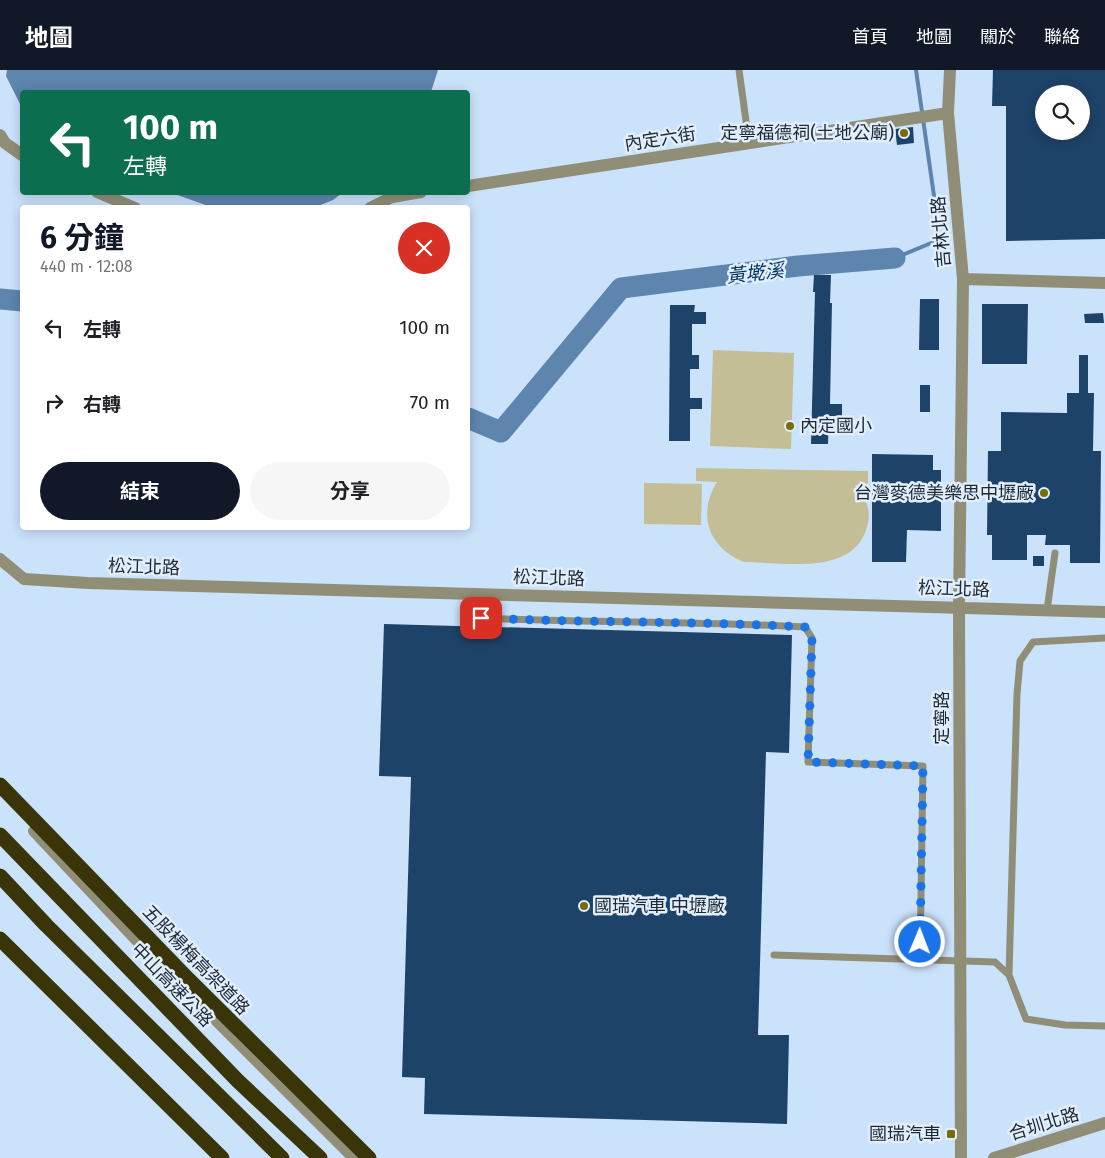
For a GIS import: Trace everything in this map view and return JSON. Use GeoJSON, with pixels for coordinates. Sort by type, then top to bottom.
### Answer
{"type":"FeatureCollection","features":[{"type":"Feature","properties":{"kind":"highway","name":"五股楊梅高架道路"},"geometry":{"type":"LineString","coordinates":[[0,786],[193,984],[368,1158]]}},
{"type":"Feature","properties":{"kind":"highway","name":"中山高速公路"},"geometry":{"type":"LineString","coordinates":[[0,834],[238,1081],[320,1158]]}},
{"type":"Feature","properties":{"kind":"highway"},"geometry":{"type":"LineString","coordinates":[[0,876],[282,1158]]}},
{"type":"Feature","properties":{"kind":"highway"},"geometry":{"type":"LineString","coordinates":[[0,939],[222,1158]]}},
{"type":"Feature","properties":{"kind":"street","name":"吉林北路"},"geometry":{"type":"LineString","coordinates":[[950,70],[948,113],[963,279],[1105,283]]}},
{"type":"Feature","properties":{"kind":"street","name":"內定六街"},"geometry":{"type":"LineString","coordinates":[[470,186],[948,113]]}},
{"type":"Feature","properties":{"kind":"street"},"geometry":{"type":"LineString","coordinates":[[0,135],[5,143],[20,154]]}},
{"type":"Feature","properties":{"kind":"street"},"geometry":{"type":"LineString","coordinates":[[104,195],[128,205]]}},
{"type":"Feature","properties":{"kind":"street"},"geometry":{"type":"LineString","coordinates":[[376,205],[392,197],[404,195]]}},
{"type":"Feature","properties":{"kind":"street","name":"定寧路"},"geometry":{"type":"LineString","coordinates":[[961,1158],[959,607],[963,279]]}},
{"type":"Feature","properties":{"kind":"street","name":"松江北路"},"geometry":{"type":"LineString","coordinates":[[0,559],[24,579],[88,583],[1105,612]]}},
{"type":"Feature","properties":{"kind":"street"},"geometry":{"type":"LineString","coordinates":[[0,794],[145,949],[354,1158]]}},
{"type":"Feature","properties":{"kind":"street","name":"合圳北路"},"geometry":{"type":"LineString","coordinates":[[994,1158],[1105,1123]]}},
{"type":"Feature","properties":{"kind":"lane"},"geometry":{"type":"LineString","coordinates":[[739,70],[749,143]]}},
{"type":"Feature","properties":{"kind":"lane"},"geometry":{"type":"LineString","coordinates":[[1047,610],[1055,553]]}},
{"type":"Feature","properties":{"kind":"lane"},"geometry":{"type":"LineString","coordinates":[[481,618],[548,621],[731,622],[805,627],[812,638],[808,762],[923,766],[920,961]]}},
{"type":"Feature","properties":{"kind":"lane"},"geometry":{"type":"LineString","coordinates":[[1105,638],[1033,642],[1020,661],[1013,773],[1009,975],[1026,1020],[1065,1026],[1105,1026]]}},
{"type":"Feature","properties":{"kind":"lane"},"geometry":{"type":"LineString","coordinates":[[774,955],[960,963],[995,962],[1009,975]]}},
{"type":"Feature","properties":{"kind":"shaded area"},"geometry":{"type":"Polygon","coordinates":[[[713,350],[794,353],[791,449],[710,446],[713,350]]]}},
{"type":"Feature","properties":{"kind":"shaded area"},"geometry":{"type":"Polygon","coordinates":[[[696,468],[868,471],[868,485],[855,485],[867,504],[869,515],[867,527],[859,543],[848,554],[832,560],[797,564],[744,562],[732,556],[714,539],[707,518],[711,494],[717,482],[696,481],[696,468]]]}},
{"type":"Feature","properties":{"kind":"shaded area"},"geometry":{"type":"Polygon","coordinates":[[[644,483],[702,484],[701,525],[644,524],[644,483]]]}},
{"type":"Feature","properties":{"kind":"water"},"geometry":{"type":"Polygon","coordinates":[[[7,70],[438,70],[432,90],[20,90],[20,104],[6,76],[7,70]]]}},
{"type":"Feature","properties":{"kind":"water"},"geometry":{"type":"Polygon","coordinates":[[[178,195],[339,195],[320,205],[205,205],[178,195]]]}},
{"type":"Feature","properties":{"kind":"building"},"geometry":{"type":"Polygon","coordinates":[[[993,70],[1105,70],[1105,239],[1006,241],[1006,106],[992,106],[993,70]]]}},
{"type":"Feature","properties":{"kind":"building","name":"定寧福德祠(土地公廟)"},"geometry":{"type":"Polygon","coordinates":[[[913,127],[914,143],[897,145],[895,129],[913,127]]]}},
{"type":"Feature","properties":{"kind":"building"},"geometry":{"type":"Polygon","coordinates":[[[814,275],[831,275],[830,404],[842,404],[842,416],[829,416],[828,444],[811,444],[814,275]]]}},
{"type":"Feature","properties":{"kind":"building"},"geometry":{"type":"Polygon","coordinates":[[[920,299],[939,299],[939,350],[919,350],[920,299]]]}},
{"type":"Feature","properties":{"kind":"building"},"geometry":{"type":"Polygon","coordinates":[[[982,304],[1028,304],[1027,364],[982,364],[982,304]]]}},
{"type":"Feature","properties":{"kind":"building"},"geometry":{"type":"Polygon","coordinates":[[[670,305],[695,305],[694,312],[706,312],[706,324],[692,324],[692,355],[699,355],[699,369],[690,369],[690,398],[702,398],[702,409],[690,409],[690,441],[669,441],[670,305]]]}},
{"type":"Feature","properties":{"kind":"building"},"geometry":{"type":"Polygon","coordinates":[[[1103,313],[1104,323],[1085,323],[1084,314],[1103,313]]]}},
{"type":"Feature","properties":{"kind":"building","name":"台灣麥德美樂思中壢廠"},"geometry":{"type":"Polygon","coordinates":[[[1079,355],[1088,355],[1088,393],[1094,393],[1093,451],[1101,451],[1100,563],[1070,563],[1070,545],[1045,545],[1046,535],[1027,535],[1027,560],[992,560],[992,535],[987,535],[988,451],[1001,451],[1001,412],[1067,413],[1067,393],[1079,393],[1079,355]]]}},
{"type":"Feature","properties":{"kind":"building"},"geometry":{"type":"Polygon","coordinates":[[[920,385],[930,385],[930,412],[920,412],[920,385]]]}},
{"type":"Feature","properties":{"kind":"building"},"geometry":{"type":"Polygon","coordinates":[[[872,454],[933,455],[933,470],[941,470],[941,531],[907,530],[906,562],[872,562],[872,454]]]}},
{"type":"Feature","properties":{"kind":"building"},"geometry":{"type":"Polygon","coordinates":[[[1033,556],[1044,556],[1044,566],[1033,566],[1033,556]]]}},
{"type":"Feature","properties":{"kind":"building","name":"國瑞汽車 中壢廠"},"geometry":{"type":"Polygon","coordinates":[[[384,624],[792,635],[789,753],[766,752],[758,1035],[789,1035],[787,1124],[424,1114],[425,1078],[402,1077],[411,777],[379,776],[384,624]]]}},
{"type":"Feature","properties":{"kind":"waterway","name":"黃墘溪"},"geometry":{"type":"LineString","coordinates":[[895,258],[936,241],[936,210],[916,70]]}},
{"type":"Feature","properties":{"kind":"waterway","name":"黃墘溪"},"geometry":{"type":"LineString","coordinates":[[470,419],[501,432],[621,288],[798,266],[895,258]]}},
{"type":"Feature","properties":{"kind":"waterway","name":"黃墘溪"},"geometry":{"type":"LineString","coordinates":[[0,299],[20,301]]}},
{"type":"Feature","properties":{"kind":"place","name":"定寧福德祠(土地公廟)"},"geometry":{"type":"Point","coordinates":[904,133]}},
{"type":"Feature","properties":{"kind":"place","name":"內定國小"},"geometry":{"type":"Point","coordinates":[790,426]}},
{"type":"Feature","properties":{"kind":"place","name":"台灣麥德美樂思中壢廠"},"geometry":{"type":"Point","coordinates":[1044,493]}},
{"type":"Feature","properties":{"kind":"place","name":"國瑞汽車 中壢廠"},"geometry":{"type":"Point","coordinates":[584,906]}},
{"type":"Feature","properties":{"kind":"place","name":"國瑞汽車"},"geometry":{"type":"Point","coordinates":[951,1134]}},
{"type":"Feature","properties":{"kind":"route"},"geometry":{"type":"LineString","coordinates":[[481,618],[548,621],[731,622],[805,627],[812,638],[808,762],[923,766],[920,942]]}}]}
